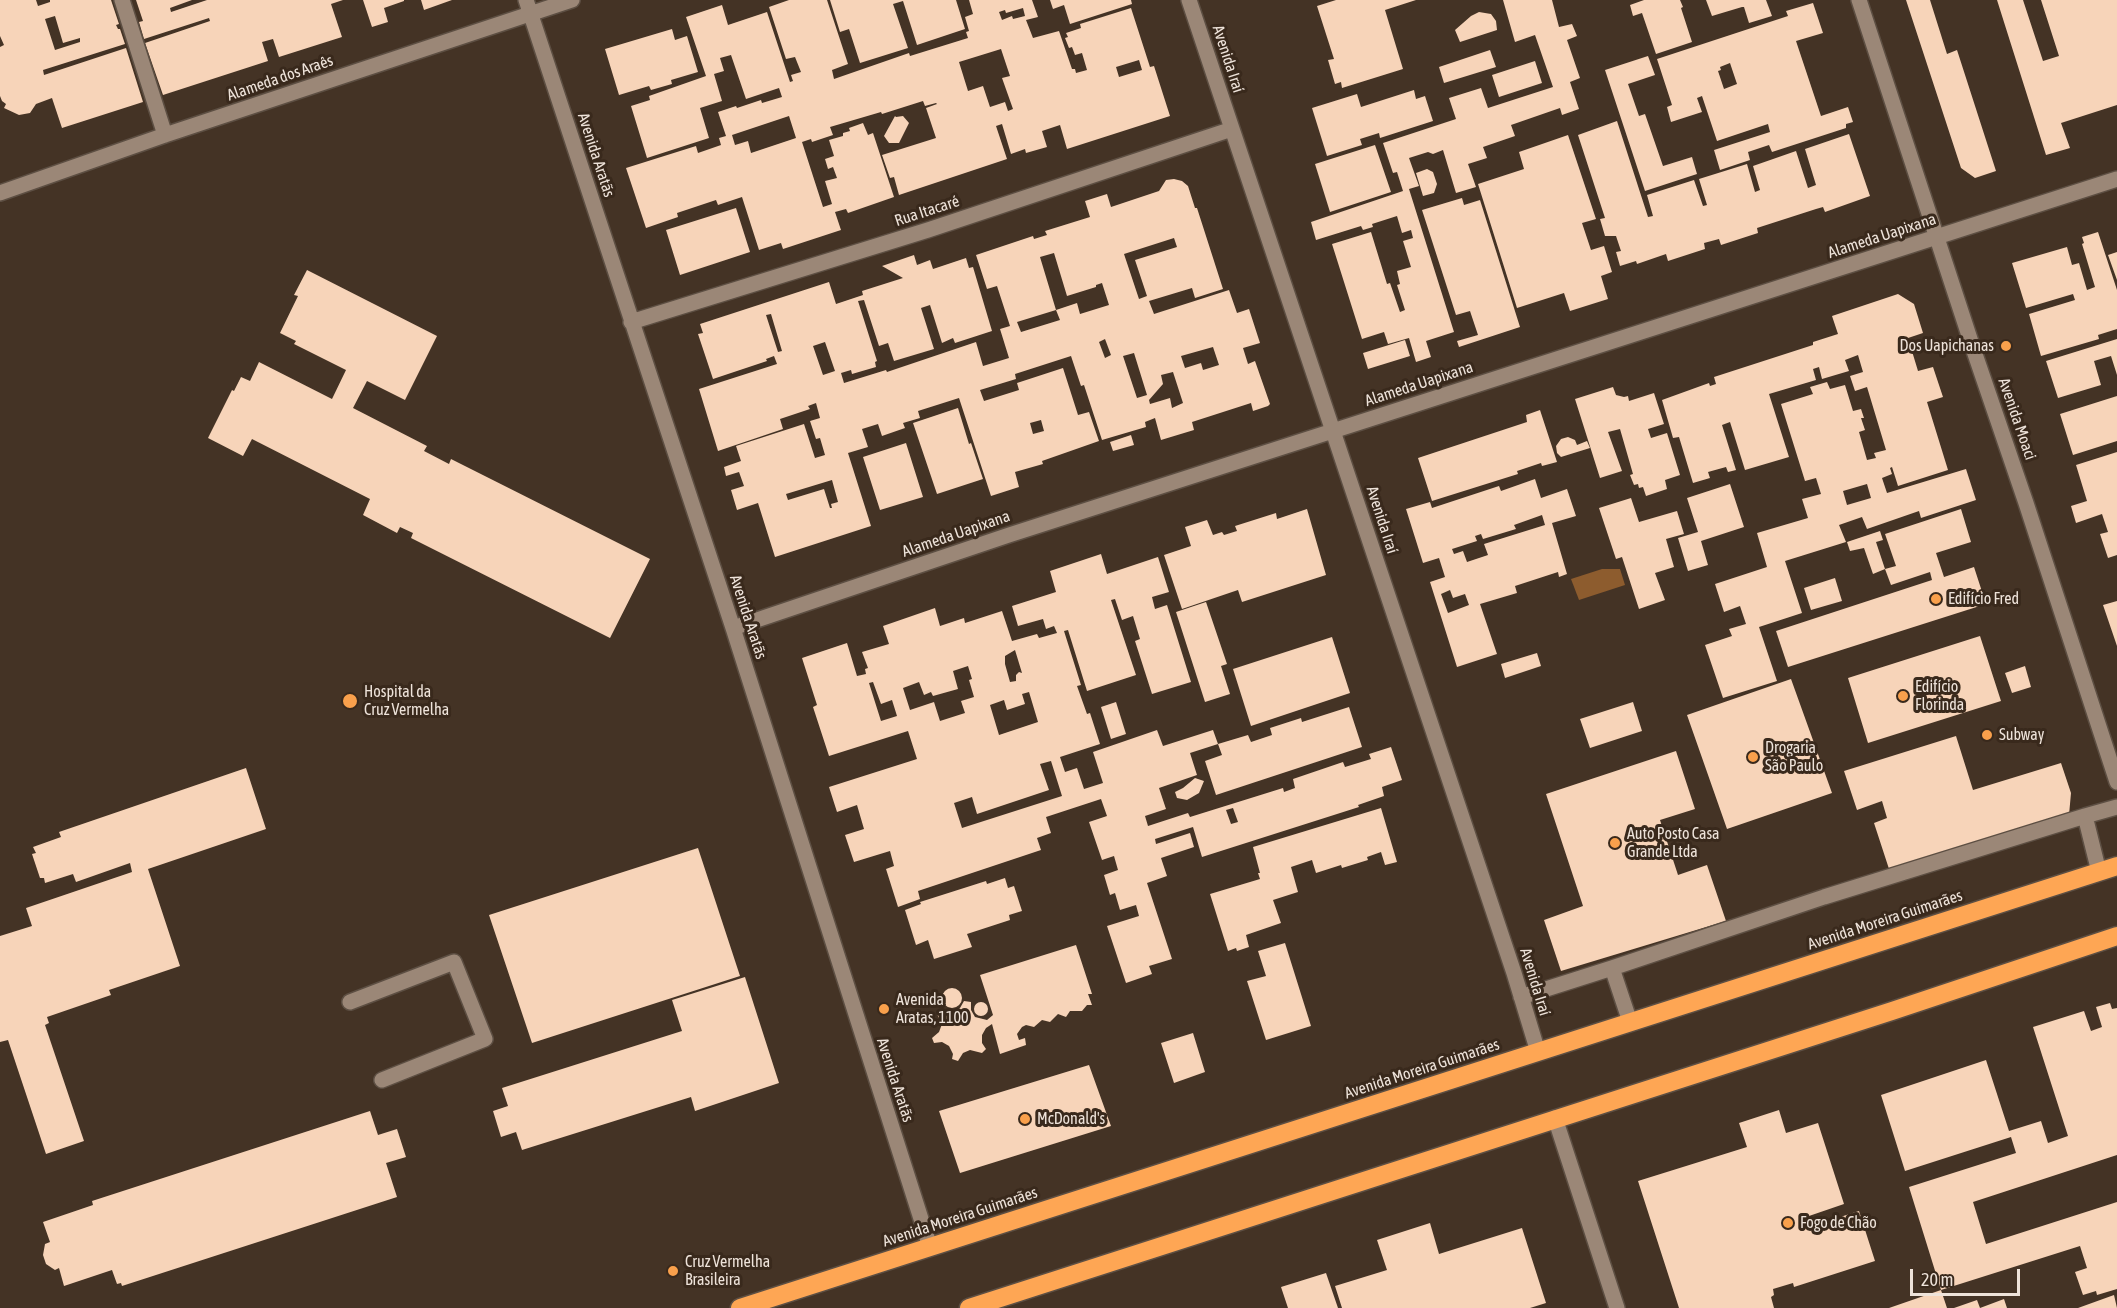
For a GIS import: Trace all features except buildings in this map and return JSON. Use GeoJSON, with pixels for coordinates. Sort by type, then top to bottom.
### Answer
{"type":"FeatureCollection","features":[{"type":"Feature","properties":{"kind":"highway","name":"Avenida Moreira Guimarães"},"geometry":{"type":"LineString","coordinates":[[740,1308],[2117,866]]}},
{"type":"Feature","properties":{"kind":"highway"},"geometry":{"type":"LineString","coordinates":[[969,1308],[1892,1011],[2117,936]]}},
{"type":"Feature","properties":{"kind":"street"},"geometry":{"type":"LineString","coordinates":[[122,0],[165,135]]}},
{"type":"Feature","properties":{"kind":"street","name":"Alameda dos Araês"},"geometry":{"type":"LineString","coordinates":[[0,193],[528,6],[572,0]]}},
{"type":"Feature","properties":{"kind":"street","name":"Avenida Iraí"},"geometry":{"type":"LineString","coordinates":[[1189,0],[1538,1052]]}},
{"type":"Feature","properties":{"kind":"street","name":"Avenida Moaci"},"geometry":{"type":"LineString","coordinates":[[1859,0],[2117,782]]}},
{"type":"Feature","properties":{"kind":"street","name":"Avenida Aratãs"},"geometry":{"type":"LineString","coordinates":[[528,6],[733,628],[930,1247]]}},
{"type":"Feature","properties":{"kind":"street","name":"Rua Itacaré"},"geometry":{"type":"LineString","coordinates":[[631,322],[928,230],[1232,129]]}},
{"type":"Feature","properties":{"kind":"street","name":"Alameda Uapixana"},"geometry":{"type":"LineString","coordinates":[[733,628],[1009,535],[2117,179]]}},
{"type":"Feature","properties":{"kind":"street"},"geometry":{"type":"LineString","coordinates":[[1521,997],[1824,897],[2117,807]]}},
{"type":"Feature","properties":{"kind":"street"},"geometry":{"type":"LineString","coordinates":[[2085,816],[2099,872]]}},
{"type":"Feature","properties":{"kind":"street"},"geometry":{"type":"LineString","coordinates":[[350,1002],[454,962],[485,1040],[382,1080]]}},
{"type":"Feature","properties":{"kind":"street"},"geometry":{"type":"LineString","coordinates":[[1612,968],[1630,1022]]}},
{"type":"Feature","properties":{"kind":"street"},"geometry":{"type":"LineString","coordinates":[[1555,1118],[1617,1308]]}},
{"type":"Feature","properties":{"kind":"shaded area"},"geometry":{"type":"Polygon","coordinates":[[[1602,569],[1620,569],[1625,585],[1579,600],[1571,579],[1602,569]]]}},
{"type":"Feature","properties":{"kind":"place","name":"Dos Uapichanas"},"geometry":{"type":"Point","coordinates":[2006,346]}},
{"type":"Feature","properties":{"kind":"place","name":"Edifício Fred"},"geometry":{"type":"Point","coordinates":[1936,599]}},
{"type":"Feature","properties":{"kind":"place","name":"Edifício Florinda"},"geometry":{"type":"Point","coordinates":[1903,696]}},
{"type":"Feature","properties":{"kind":"place","name":"Hospital da Cruz Vermelha"},"geometry":{"type":"Point","coordinates":[350,701]}},
{"type":"Feature","properties":{"kind":"place","name":"Subway"},"geometry":{"type":"Point","coordinates":[1987,735]}},
{"type":"Feature","properties":{"kind":"place","name":"Drogaria São Paulo"},"geometry":{"type":"Point","coordinates":[1753,757]}},
{"type":"Feature","properties":{"kind":"place","name":"Auto Posto Casa Grande Ltda"},"geometry":{"type":"Point","coordinates":[1615,843]}},
{"type":"Feature","properties":{"kind":"place","name":"Avenida Aratas, 1100"},"geometry":{"type":"Point","coordinates":[884,1009]}},
{"type":"Feature","properties":{"kind":"place","name":"McDonald's"},"geometry":{"type":"Point","coordinates":[1025,1119]}},
{"type":"Feature","properties":{"kind":"place","name":"Fogo de Chão"},"geometry":{"type":"Point","coordinates":[1788,1223]}},
{"type":"Feature","properties":{"kind":"place","name":"Cruz Vermelha Brasileira"},"geometry":{"type":"Point","coordinates":[673,1271]}}]}
